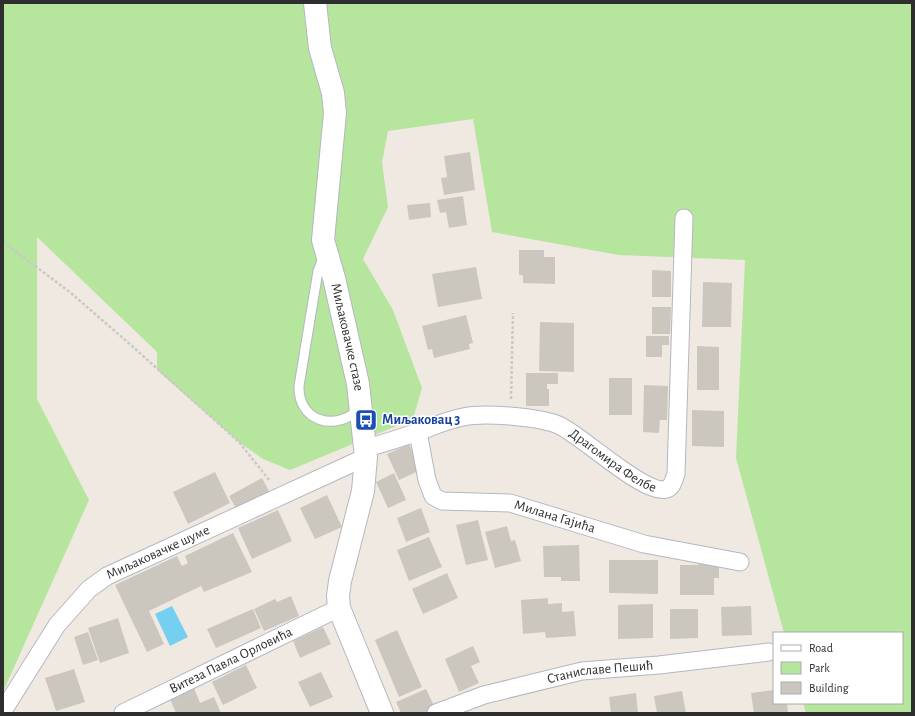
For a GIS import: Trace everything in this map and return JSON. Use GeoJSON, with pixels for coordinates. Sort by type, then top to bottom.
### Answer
{"type":"FeatureCollection","features":[{"type":"Feature","properties":{"kind":"street","name":"Миљаковачке стазе"},"geometry":{"type":"LineString","coordinates":[[315,3],[320,48],[333,93],[335,113],[323,228],[325,253],[341,309],[361,406],[366,453],[361,501],[340,581],[339,608],[382,713]]}},
{"type":"Feature","properties":{"kind":"street","name":"Драгомира Фелбе"},"geometry":{"type":"LineString","coordinates":[[366,453],[418,432],[464,416],[535,419],[557,424],[570,431],[604,458],[633,477],[660,489],[670,487],[676,474],[684,218]]}},
{"type":"Feature","properties":{"kind":"street","name":"Милана Гајића"},"geometry":{"type":"LineString","coordinates":[[418,432],[427,480],[433,496],[442,500],[510,503],[644,544],[740,562]]}},
{"type":"Feature","properties":{"kind":"street","name":"Миљаковачке шуме"},"geometry":{"type":"LineString","coordinates":[[3,711],[58,625],[89,589],[107,576],[282,496],[366,453]]}},
{"type":"Feature","properties":{"kind":"street","name":"Витеза Павла Орловића"},"geometry":{"type":"LineString","coordinates":[[123,713],[339,608]]}},
{"type":"Feature","properties":{"kind":"street","name":"Станиславе Пешић"},"geometry":{"type":"LineString","coordinates":[[436,713],[484,695],[582,671],[659,665],[769,652]]}},
{"type":"Feature","properties":{"kind":"lane"},"geometry":{"type":"LineString","coordinates":[[325,253],[318,271],[306,340],[299,386],[301,403],[307,412],[315,418],[327,421],[347,419],[361,406]]}},
{"type":"Feature","properties":{"kind":"path"},"geometry":{"type":"LineString","coordinates":[[3,242],[71,294],[239,442],[282,496]]}},
{"type":"Feature","properties":{"kind":"path"},"geometry":{"type":"LineString","coordinates":[[510,417],[513,313]]}},
{"type":"Feature","properties":{"kind":"green space"},"geometry":{"type":"Polygon","coordinates":[[[3,3],[912,3],[912,713],[806,713],[803,704],[903,704],[903,632],[784,632],[736,458],[745,260],[619,255],[492,232],[473,119],[388,131],[382,162],[388,207],[363,259],[393,310],[422,388],[413,419],[290,470],[263,459],[239,442],[157,370],[157,352],[37,237],[37,399],[89,500],[3,692],[3,3]]]}},
{"type":"Feature","properties":{"kind":"water"},"geometry":{"type":"Polygon","coordinates":[[[172,606],[188,637],[170,646],[155,614],[172,606]]]}},
{"type":"Feature","properties":{"kind":"building"},"geometry":{"type":"Polygon","coordinates":[[[470,152],[475,190],[444,195],[441,178],[447,177],[444,156],[470,152]]]}},
{"type":"Feature","properties":{"kind":"building"},"geometry":{"type":"Polygon","coordinates":[[[463,196],[467,225],[449,228],[446,212],[440,213],[437,200],[463,196]]]}},
{"type":"Feature","properties":{"kind":"building"},"geometry":{"type":"Polygon","coordinates":[[[430,203],[431,217],[409,220],[407,205],[430,203]]]}},
{"type":"Feature","properties":{"kind":"building"},"geometry":{"type":"Polygon","coordinates":[[[519,250],[544,250],[544,257],[555,257],[555,284],[523,283],[523,275],[519,275],[519,250]]]}},
{"type":"Feature","properties":{"kind":"building"},"geometry":{"type":"Polygon","coordinates":[[[476,267],[482,299],[438,307],[432,274],[476,267]]]}},
{"type":"Feature","properties":{"kind":"building"},"geometry":{"type":"Polygon","coordinates":[[[652,270],[671,271],[671,297],[652,297],[652,270]]]}},
{"type":"Feature","properties":{"kind":"building"},"geometry":{"type":"Polygon","coordinates":[[[703,282],[732,283],[731,327],[702,327],[703,282]]]}},
{"type":"Feature","properties":{"kind":"building"},"geometry":{"type":"Polygon","coordinates":[[[652,307],[671,307],[670,334],[652,334],[652,307]]]}},
{"type":"Feature","properties":{"kind":"building"},"geometry":{"type":"Polygon","coordinates":[[[466,315],[473,343],[469,344],[470,349],[434,358],[432,349],[428,350],[422,326],[466,315]]]}},
{"type":"Feature","properties":{"kind":"building"},"geometry":{"type":"Polygon","coordinates":[[[540,322],[574,323],[574,372],[539,371],[540,322]]]}},
{"type":"Feature","properties":{"kind":"building"},"geometry":{"type":"Polygon","coordinates":[[[646,336],[669,336],[669,345],[662,345],[662,357],[646,357],[646,336]]]}},
{"type":"Feature","properties":{"kind":"building"},"geometry":{"type":"Polygon","coordinates":[[[697,346],[719,347],[719,390],[697,390],[697,346]]]}},
{"type":"Feature","properties":{"kind":"building"},"geometry":{"type":"Polygon","coordinates":[[[526,373],[558,373],[558,384],[547,384],[547,389],[549,389],[549,406],[526,406],[526,373]]]}},
{"type":"Feature","properties":{"kind":"building"},"geometry":{"type":"Polygon","coordinates":[[[609,378],[632,378],[632,415],[609,415],[609,378]]]}},
{"type":"Feature","properties":{"kind":"building"},"geometry":{"type":"Polygon","coordinates":[[[644,385],[668,386],[667,420],[660,420],[659,433],[643,432],[644,385]]]}},
{"type":"Feature","properties":{"kind":"building"},"geometry":{"type":"Polygon","coordinates":[[[692,410],[724,411],[724,447],[692,446],[692,410]]]}},
{"type":"Feature","properties":{"kind":"building"},"geometry":{"type":"Polygon","coordinates":[[[409,444],[421,470],[399,480],[387,454],[409,444]]]}},
{"type":"Feature","properties":{"kind":"building"},"geometry":{"type":"Polygon","coordinates":[[[215,472],[230,503],[188,524],[173,492],[215,472]]]}},
{"type":"Feature","properties":{"kind":"building"},"geometry":{"type":"Polygon","coordinates":[[[394,473],[406,500],[388,508],[376,482],[394,473]]]}},
{"type":"Feature","properties":{"kind":"building"},"geometry":{"type":"Polygon","coordinates":[[[262,478],[271,495],[238,512],[229,496],[262,478]]]}},
{"type":"Feature","properties":{"kind":"building"},"geometry":{"type":"Polygon","coordinates":[[[327,495],[342,527],[315,539],[300,508],[327,495]]]}},
{"type":"Feature","properties":{"kind":"building"},"geometry":{"type":"Polygon","coordinates":[[[421,508],[430,532],[406,542],[397,518],[421,508]]]}},
{"type":"Feature","properties":{"kind":"building"},"geometry":{"type":"Polygon","coordinates":[[[278,510],[292,541],[252,559],[238,528],[278,510]]]}},
{"type":"Feature","properties":{"kind":"building"},"geometry":{"type":"Polygon","coordinates":[[[478,520],[488,560],[466,565],[456,525],[478,520]]]}},
{"type":"Feature","properties":{"kind":"building"},"geometry":{"type":"Polygon","coordinates":[[[507,526],[511,541],[515,540],[521,561],[495,568],[485,532],[507,526]]]}},
{"type":"Feature","properties":{"kind":"building"},"geometry":{"type":"Polygon","coordinates":[[[233,533],[252,572],[204,592],[201,586],[149,611],[164,644],[147,652],[115,585],[177,556],[182,566],[188,563],[185,556],[233,533]]]}},
{"type":"Feature","properties":{"kind":"building"},"geometry":{"type":"Polygon","coordinates":[[[429,537],[442,567],[409,581],[397,550],[429,537]]]}},
{"type":"Feature","properties":{"kind":"building"},"geometry":{"type":"Polygon","coordinates":[[[579,545],[580,581],[561,581],[561,577],[544,577],[543,546],[579,545]]]}},
{"type":"Feature","properties":{"kind":"building"},"geometry":{"type":"Polygon","coordinates":[[[609,560],[658,560],[658,594],[609,593],[609,560]]]}},
{"type":"Feature","properties":{"kind":"building"},"geometry":{"type":"Polygon","coordinates":[[[698,560],[719,560],[719,578],[714,578],[714,595],[680,595],[680,565],[698,565],[698,560]]]}},
{"type":"Feature","properties":{"kind":"building"},"geometry":{"type":"Polygon","coordinates":[[[447,573],[458,598],[423,614],[412,589],[447,573]]]}},
{"type":"Feature","properties":{"kind":"building"},"geometry":{"type":"Polygon","coordinates":[[[291,596],[299,616],[264,631],[254,609],[275,599],[277,602],[291,596]]]}},
{"type":"Feature","properties":{"kind":"building"},"geometry":{"type":"Polygon","coordinates":[[[548,598],[548,604],[562,603],[562,612],[574,611],[576,636],[546,638],[545,632],[523,634],[521,600],[548,598]]]}},
{"type":"Feature","properties":{"kind":"building"},"geometry":{"type":"Polygon","coordinates":[[[653,604],[653,638],[618,639],[618,605],[653,604]]]}},
{"type":"Feature","properties":{"kind":"building"},"geometry":{"type":"Polygon","coordinates":[[[751,606],[752,635],[722,636],[721,607],[751,606]]]}},
{"type":"Feature","properties":{"kind":"building"},"geometry":{"type":"Polygon","coordinates":[[[253,609],[261,628],[216,648],[207,629],[253,609]]]}},
{"type":"Feature","properties":{"kind":"building"},"geometry":{"type":"Polygon","coordinates":[[[670,609],[698,609],[698,638],[670,639],[670,609]]]}},
{"type":"Feature","properties":{"kind":"building"},"geometry":{"type":"Polygon","coordinates":[[[118,618],[129,653],[100,663],[88,628],[118,618]]]}},
{"type":"Feature","properties":{"kind":"building"},"geometry":{"type":"Polygon","coordinates":[[[323,627],[331,644],[300,658],[293,641],[323,627]]]}},
{"type":"Feature","properties":{"kind":"building"},"geometry":{"type":"Polygon","coordinates":[[[397,630],[422,687],[399,697],[375,640],[397,630]]]}},
{"type":"Feature","properties":{"kind":"building"},"geometry":{"type":"Polygon","coordinates":[[[88,632],[98,660],[83,665],[74,637],[88,632]]]}},
{"type":"Feature","properties":{"kind":"building"},"geometry":{"type":"Polygon","coordinates":[[[473,646],[480,662],[471,666],[479,683],[459,692],[445,659],[473,646]]]}},
{"type":"Feature","properties":{"kind":"building"},"geometry":{"type":"Polygon","coordinates":[[[246,665],[257,688],[223,705],[212,682],[246,665]]]}},
{"type":"Feature","properties":{"kind":"building"},"geometry":{"type":"Polygon","coordinates":[[[74,669],[85,702],[56,711],[45,678],[74,669]]]}},
{"type":"Feature","properties":{"kind":"building"},"geometry":{"type":"Polygon","coordinates":[[[321,672],[333,697],[310,707],[298,682],[321,672]]]}},
{"type":"Feature","properties":{"kind":"building"},"geometry":{"type":"Polygon","coordinates":[[[194,688],[200,703],[214,697],[221,713],[176,713],[170,699],[194,688]]]}},
{"type":"Feature","properties":{"kind":"building"},"geometry":{"type":"Polygon","coordinates":[[[426,689],[435,708],[424,713],[401,713],[396,702],[426,689]]]}},
{"type":"Feature","properties":{"kind":"building"},"geometry":{"type":"Polygon","coordinates":[[[773,690],[773,704],[787,704],[788,713],[754,713],[751,693],[773,690]]]}},
{"type":"Feature","properties":{"kind":"building"},"geometry":{"type":"Polygon","coordinates":[[[682,691],[686,713],[657,713],[654,696],[682,691]]]}},
{"type":"Feature","properties":{"kind":"building"},"geometry":{"type":"Polygon","coordinates":[[[636,693],[638,713],[611,713],[609,697],[636,693]]]}},
{"type":"Feature","properties":{"kind":"place","name":"Миљаковац 3"},"geometry":{"type":"Point","coordinates":[366,420]}}]}
